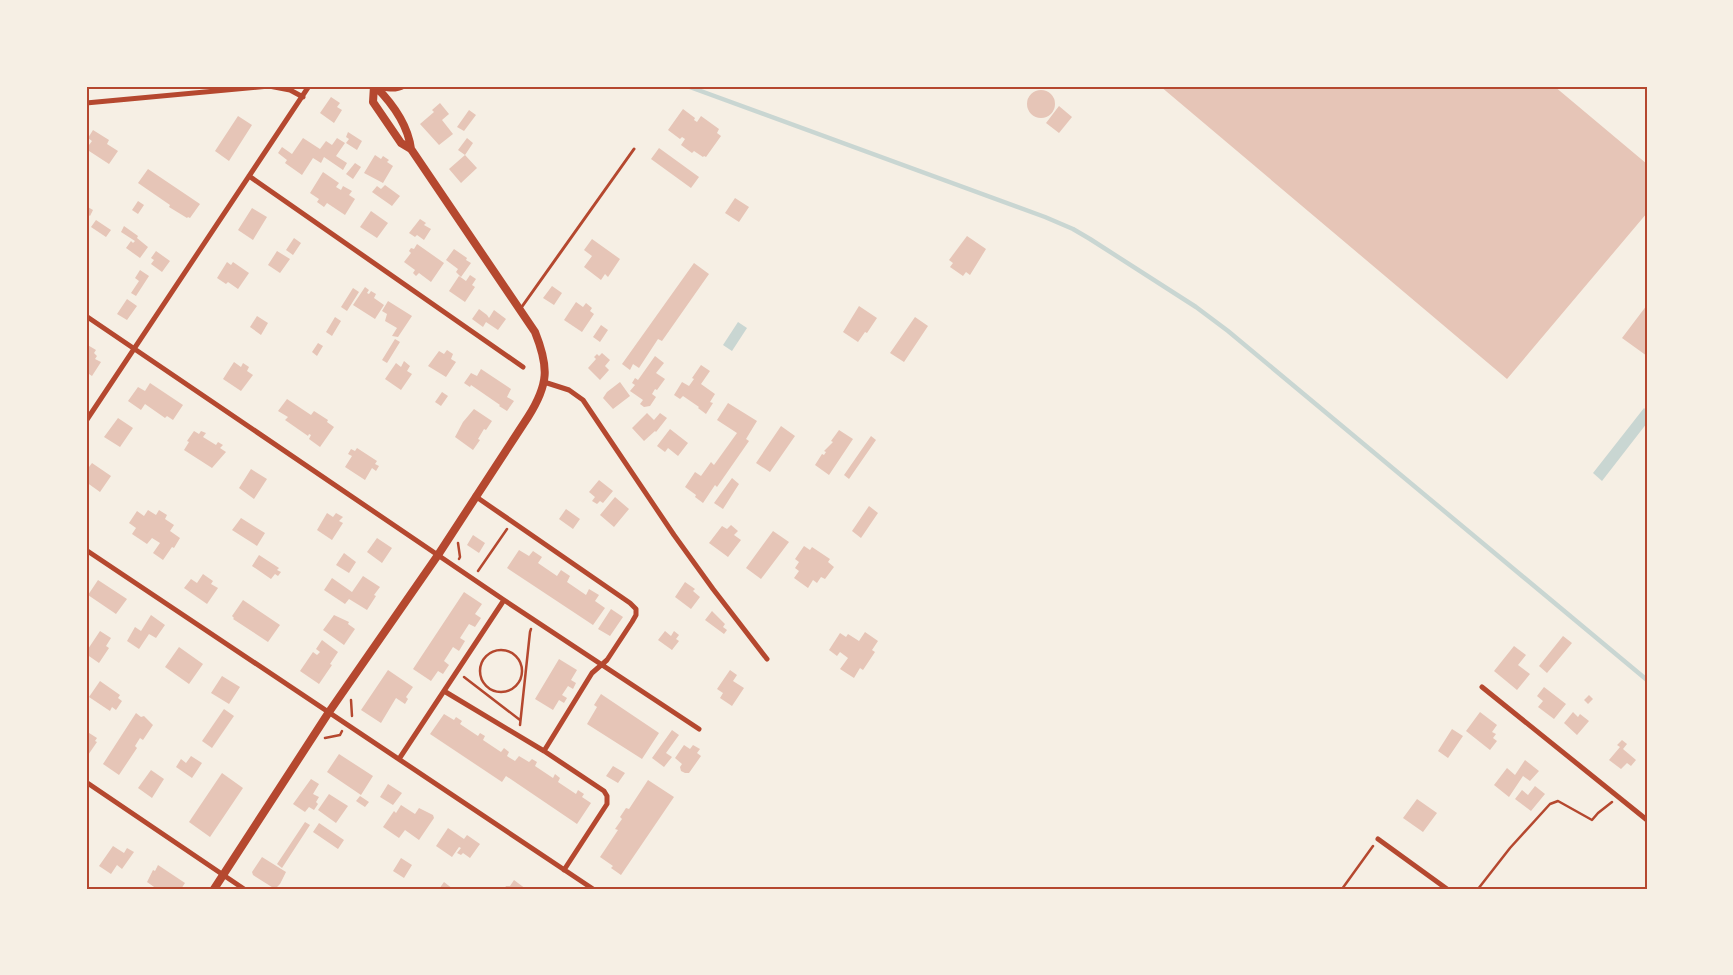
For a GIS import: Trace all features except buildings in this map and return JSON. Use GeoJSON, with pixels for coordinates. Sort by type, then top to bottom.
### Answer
{"type":"FeatureCollection","features":[{"type":"Feature","properties":{"kind":"street"},"geometry":{"type":"LineString","coordinates":[[86,103],[269,86],[290,90],[302,97]]}},
{"type":"Feature","properties":{"kind":"street"},"geometry":{"type":"LineString","coordinates":[[86,421],[309,86]]}},
{"type":"Feature","properties":{"kind":"street"},"geometry":{"type":"LineString","coordinates":[[375,86],[389,89],[404,86]]}},
{"type":"Feature","properties":{"kind":"street"},"geometry":{"type":"LineString","coordinates":[[214,889],[329,712],[438,555],[537,404],[544,382],[545,358],[535,332],[411,150],[400,143],[373,102],[375,86]]}},
{"type":"Feature","properties":{"kind":"street"},"geometry":{"type":"LineString","coordinates":[[375,86],[388,99],[402,123],[409,136],[411,150]]}},
{"type":"Feature","properties":{"kind":"street"},"geometry":{"type":"LineString","coordinates":[[249,176],[523,367]]}},
{"type":"Feature","properties":{"kind":"street"},"geometry":{"type":"LineString","coordinates":[[86,316],[504,600],[699,729]]}},
{"type":"Feature","properties":{"kind":"street"},"geometry":{"type":"LineString","coordinates":[[544,382],[569,390],[583,400],[713,589],[767,659]]}},
{"type":"Feature","properties":{"kind":"street"},"geometry":{"type":"LineString","coordinates":[[475,496],[636,609],[636,615],[632,622],[607,660],[592,673],[544,751]]}},
{"type":"Feature","properties":{"kind":"street"},"geometry":{"type":"LineString","coordinates":[[86,550],[592,889]]}},
{"type":"Feature","properties":{"kind":"street"},"geometry":{"type":"LineString","coordinates":[[399,760],[504,600]]}},
{"type":"Feature","properties":{"kind":"street"},"geometry":{"type":"LineString","coordinates":[[1482,687],[1647,820]]}},
{"type":"Feature","properties":{"kind":"street"},"geometry":{"type":"LineString","coordinates":[[444,691],[544,751],[599,787],[607,796],[606,804],[564,870]]}},
{"type":"Feature","properties":{"kind":"street"},"geometry":{"type":"LineString","coordinates":[[86,782],[244,889]]}},
{"type":"Feature","properties":{"kind":"street"},"geometry":{"type":"LineString","coordinates":[[1378,839],[1447,889]]}},
{"type":"Feature","properties":{"kind":"lane"},"geometry":{"type":"LineString","coordinates":[[520,309],[634,149]]}},
{"type":"Feature","properties":{"kind":"path"},"geometry":{"type":"LineString","coordinates":[[473,579],[512,521]]}},
{"type":"Feature","properties":{"kind":"path"},"geometry":{"type":"LineString","coordinates":[[456,671],[520,720],[523,675],[530,632],[536,621]]}},
{"type":"Feature","properties":{"kind":"path"},"geometry":{"type":"LineString","coordinates":[[506,649],[517,658],[523,675],[517,684],[510,689],[497,691],[488,687],[480,676],[482,661],[491,652],[506,649]]}},
{"type":"Feature","properties":{"kind":"path"},"geometry":{"type":"LineString","coordinates":[[484,693],[488,687]]}},
{"type":"Feature","properties":{"kind":"path"},"geometry":{"type":"LineString","coordinates":[[1478,889],[1510,848],[1550,804],[1558,801],[1592,820],[1619,797]]}},
{"type":"Feature","properties":{"kind":"path"},"geometry":{"type":"LineString","coordinates":[[1342,889],[1378,839]]}},
{"type":"Feature","properties":{"kind":"shaded area"},"geometry":{"type":"Polygon","coordinates":[[[738,322],[747,328],[732,351],[723,345],[738,322]]]}},
{"type":"Feature","properties":{"kind":"shaded area"},"geometry":{"type":"Polygon","coordinates":[[[1644,408],[1647,411],[1647,423],[1602,481],[1593,473],[1644,408]]]}},
{"type":"Feature","properties":{"kind":"waterway"},"geometry":{"type":"LineString","coordinates":[[687,86],[1045,217],[1073,229],[1090,239],[1196,307],[1228,331],[1647,680]]}}]}
